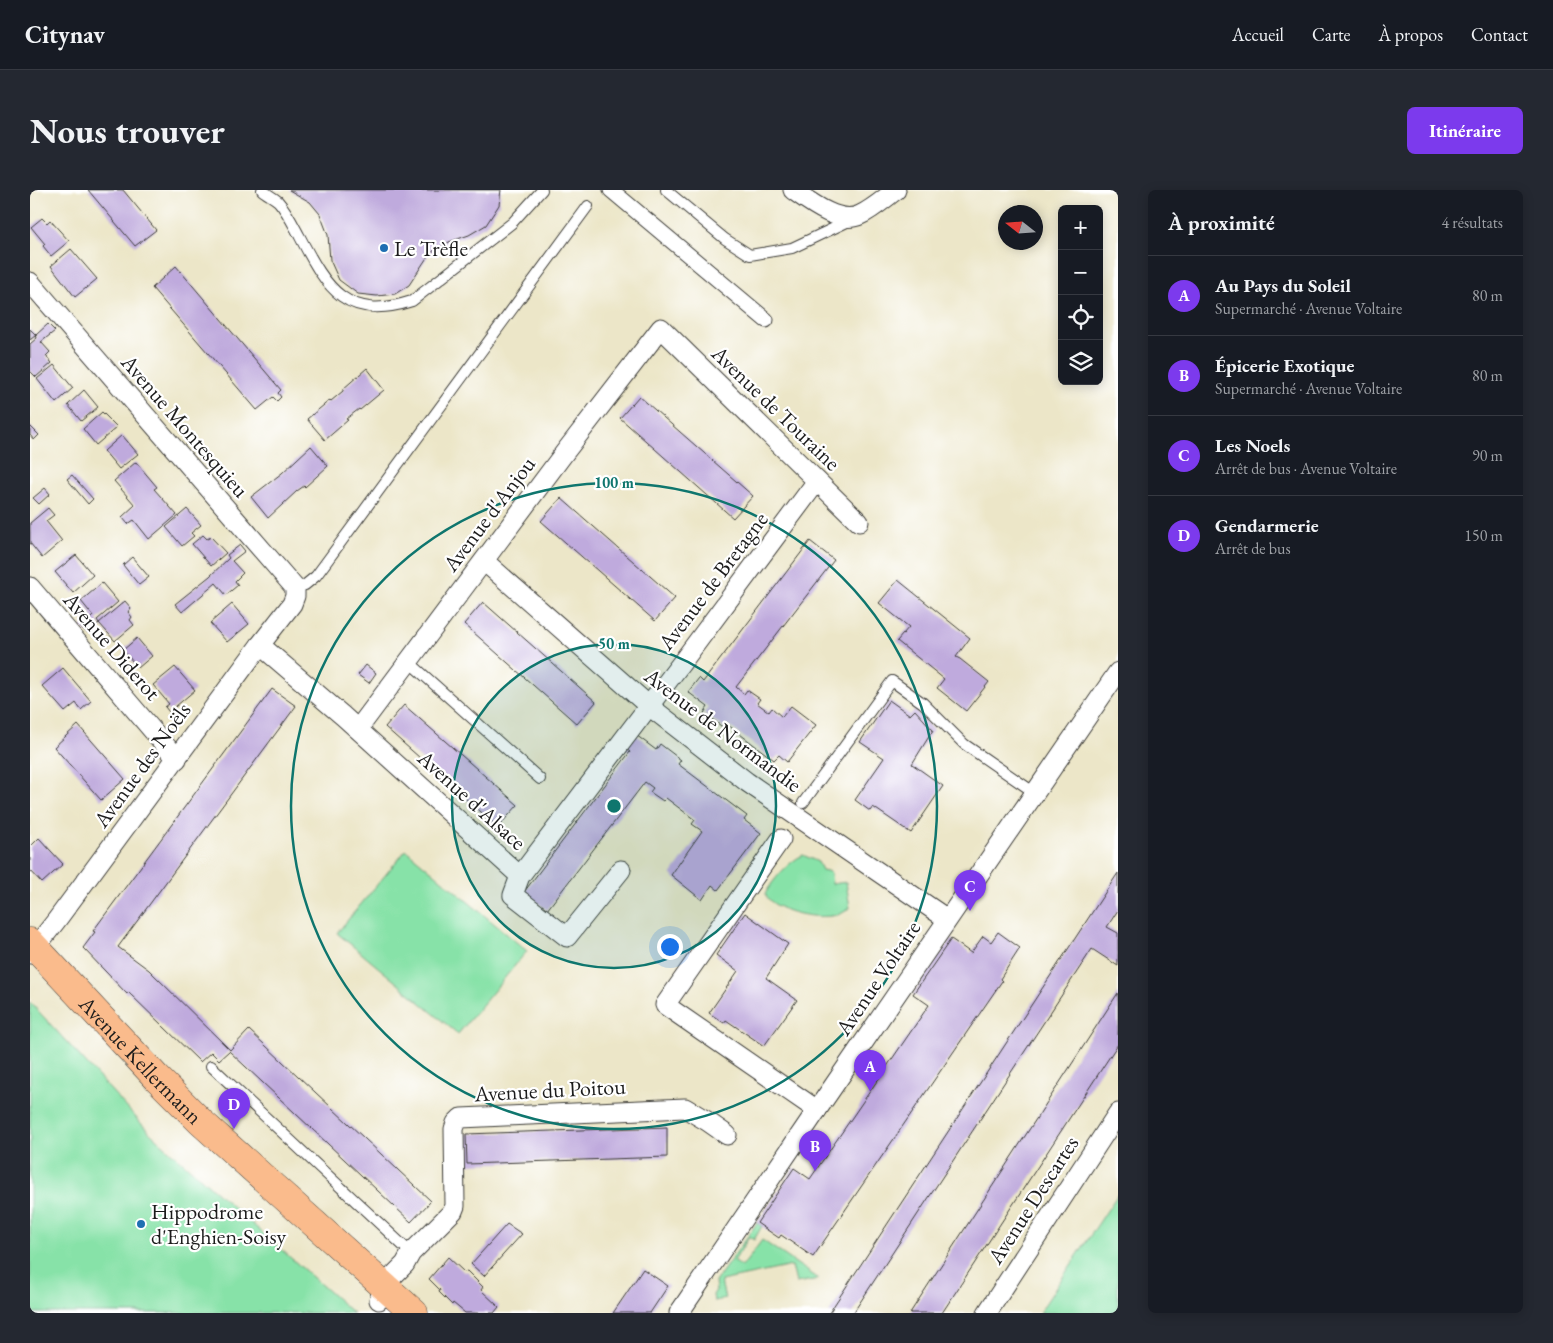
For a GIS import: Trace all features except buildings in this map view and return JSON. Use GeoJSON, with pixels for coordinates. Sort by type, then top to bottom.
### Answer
{"type":"FeatureCollection","features":[{"type":"Feature","properties":{"kind":"main road","name":"Avenue Kellermann"},"geometry":{"type":"LineString","coordinates":[[31,951],[131,1071],[204,1143],[385,1299],[414,1313]]}},
{"type":"Feature","properties":{"kind":"street"},"geometry":{"type":"LineString","coordinates":[[611,190],[766,320]]}},
{"type":"Feature","properties":{"kind":"street"},"geometry":{"type":"LineString","coordinates":[[793,190],[821,210],[839,217],[859,216],[896,190]]}},
{"type":"Feature","properties":{"kind":"street","name":"Avenue Montesquieu"},"geometry":{"type":"LineString","coordinates":[[30,282],[294,596]]}},
{"type":"Feature","properties":{"kind":"street","name":"Avenue de Touraine"},"geometry":{"type":"LineString","coordinates":[[661,328],[859,522]]}},
{"type":"Feature","properties":{"kind":"street","name":"Avenue d'Anjou"},"geometry":{"type":"LineString","coordinates":[[358,729],[565,452],[661,328]]}},
{"type":"Feature","properties":{"kind":"street","name":"Avenue de Bretagne"},"geometry":{"type":"LineString","coordinates":[[520,876],[817,481]]}},
{"type":"Feature","properties":{"kind":"street","name":"Avenue de Normandie"},"geometry":{"type":"LineString","coordinates":[[484,561],[649,706],[748,782],[948,919]]}},
{"type":"Feature","properties":{"kind":"street","name":"Avenue Diderot"},"geometry":{"type":"LineString","coordinates":[[30,588],[177,758]]}},
{"type":"Feature","properties":{"kind":"street","name":"Avenue des Noëls"},"geometry":{"type":"LineString","coordinates":[[31,951],[177,758],[294,596]]}},
{"type":"Feature","properties":{"kind":"street","name":"Avenue d'Alsace"},"geometry":{"type":"LineString","coordinates":[[260,645],[358,729],[520,876],[513,895],[567,937],[621,870]]}},
{"type":"Feature","properties":{"kind":"street","name":"Avenue Voltaire"},"geometry":{"type":"LineString","coordinates":[[679,1313],[1118,672]]}},
{"type":"Feature","properties":{"kind":"street"},"geometry":{"type":"LineString","coordinates":[[781,840],[665,1005],[817,1110]]}},
{"type":"Feature","properties":{"kind":"street","name":"Avenue du Poitou"},"geometry":{"type":"LineString","coordinates":[[385,1299],[411,1253],[455,1206],[454,1128],[461,1118],[684,1108],[707,1120],[727,1135]]}},
{"type":"Feature","properties":{"kind":"street","name":"Avenue Descartes"},"geometry":{"type":"LineString","coordinates":[[987,1313],[1118,1113]]}},
{"type":"Feature","properties":{"kind":"lane"},"geometry":{"type":"LineString","coordinates":[[262,190],[278,201],[317,270],[328,285],[341,297],[356,305],[376,308],[395,307],[412,301],[512,223],[542,190]]}},
{"type":"Feature","properties":{"kind":"lane"},"geometry":{"type":"LineString","coordinates":[[666,190],[725,239],[750,255],[792,248],[859,216]]}},
{"type":"Feature","properties":{"kind":"lane"},"geometry":{"type":"LineString","coordinates":[[294,596],[316,576],[588,206]]}},
{"type":"Feature","properties":{"kind":"lane"},"geometry":{"type":"LineString","coordinates":[[408,661],[540,779]]}},
{"type":"Feature","properties":{"kind":"lane"},"geometry":{"type":"LineString","coordinates":[[804,803],[892,681],[922,703],[964,744],[1035,793]]}},
{"type":"Feature","properties":{"kind":"lane"},"geometry":{"type":"LineString","coordinates":[[211,1066],[411,1253]]}},
{"type":"Feature","properties":{"kind":"green space"},"geometry":{"type":"Polygon","coordinates":[[[406,850],[527,951],[458,1034],[337,933],[406,850]]]}},
{"type":"Feature","properties":{"kind":"green space"},"geometry":{"type":"Polygon","coordinates":[[[803,855],[818,862],[822,870],[831,873],[832,884],[846,882],[850,908],[841,914],[832,916],[811,916],[788,911],[770,901],[765,894],[772,883],[786,867],[803,855]]]}},
{"type":"Feature","properties":{"kind":"green space","name":"Hippodrome d'Enghien-Soisy"},"geometry":{"type":"Polygon","coordinates":[[[30,1002],[151,1134],[353,1313],[30,1313],[30,1002]]]}},
{"type":"Feature","properties":{"kind":"green space"},"geometry":{"type":"Polygon","coordinates":[[[1118,1194],[1118,1313],[1039,1313],[1118,1194]]]}},
{"type":"Feature","properties":{"kind":"green space"},"geometry":{"type":"Polygon","coordinates":[[[757,1223],[762,1226],[754,1240],[749,1237],[734,1261],[742,1267],[762,1240],[819,1279],[796,1283],[792,1266],[721,1281],[725,1299],[714,1301],[715,1282],[757,1223]]]}},
{"type":"Feature","properties":{"kind":"place","name":"Le Trèfle"},"geometry":{"type":"Point","coordinates":[384,248]}},
{"type":"Feature","properties":{"kind":"place","name":"Les Noels"},"geometry":{"type":"Point","coordinates":[970,911]}},
{"type":"Feature","properties":{"kind":"place","name":"Au Pays du Soleil"},"geometry":{"type":"Point","coordinates":[870,1091]}},
{"type":"Feature","properties":{"kind":"place","name":"Gendarmerie"},"geometry":{"type":"Point","coordinates":[234,1129]}},
{"type":"Feature","properties":{"kind":"place","name":"Épicerie Exotique"},"geometry":{"type":"Point","coordinates":[815,1171]}},
{"type":"Feature","properties":{"kind":"place","name":"Hippodrome d'Enghien-Soisy"},"geometry":{"type":"Point","coordinates":[141,1224]}}]}
